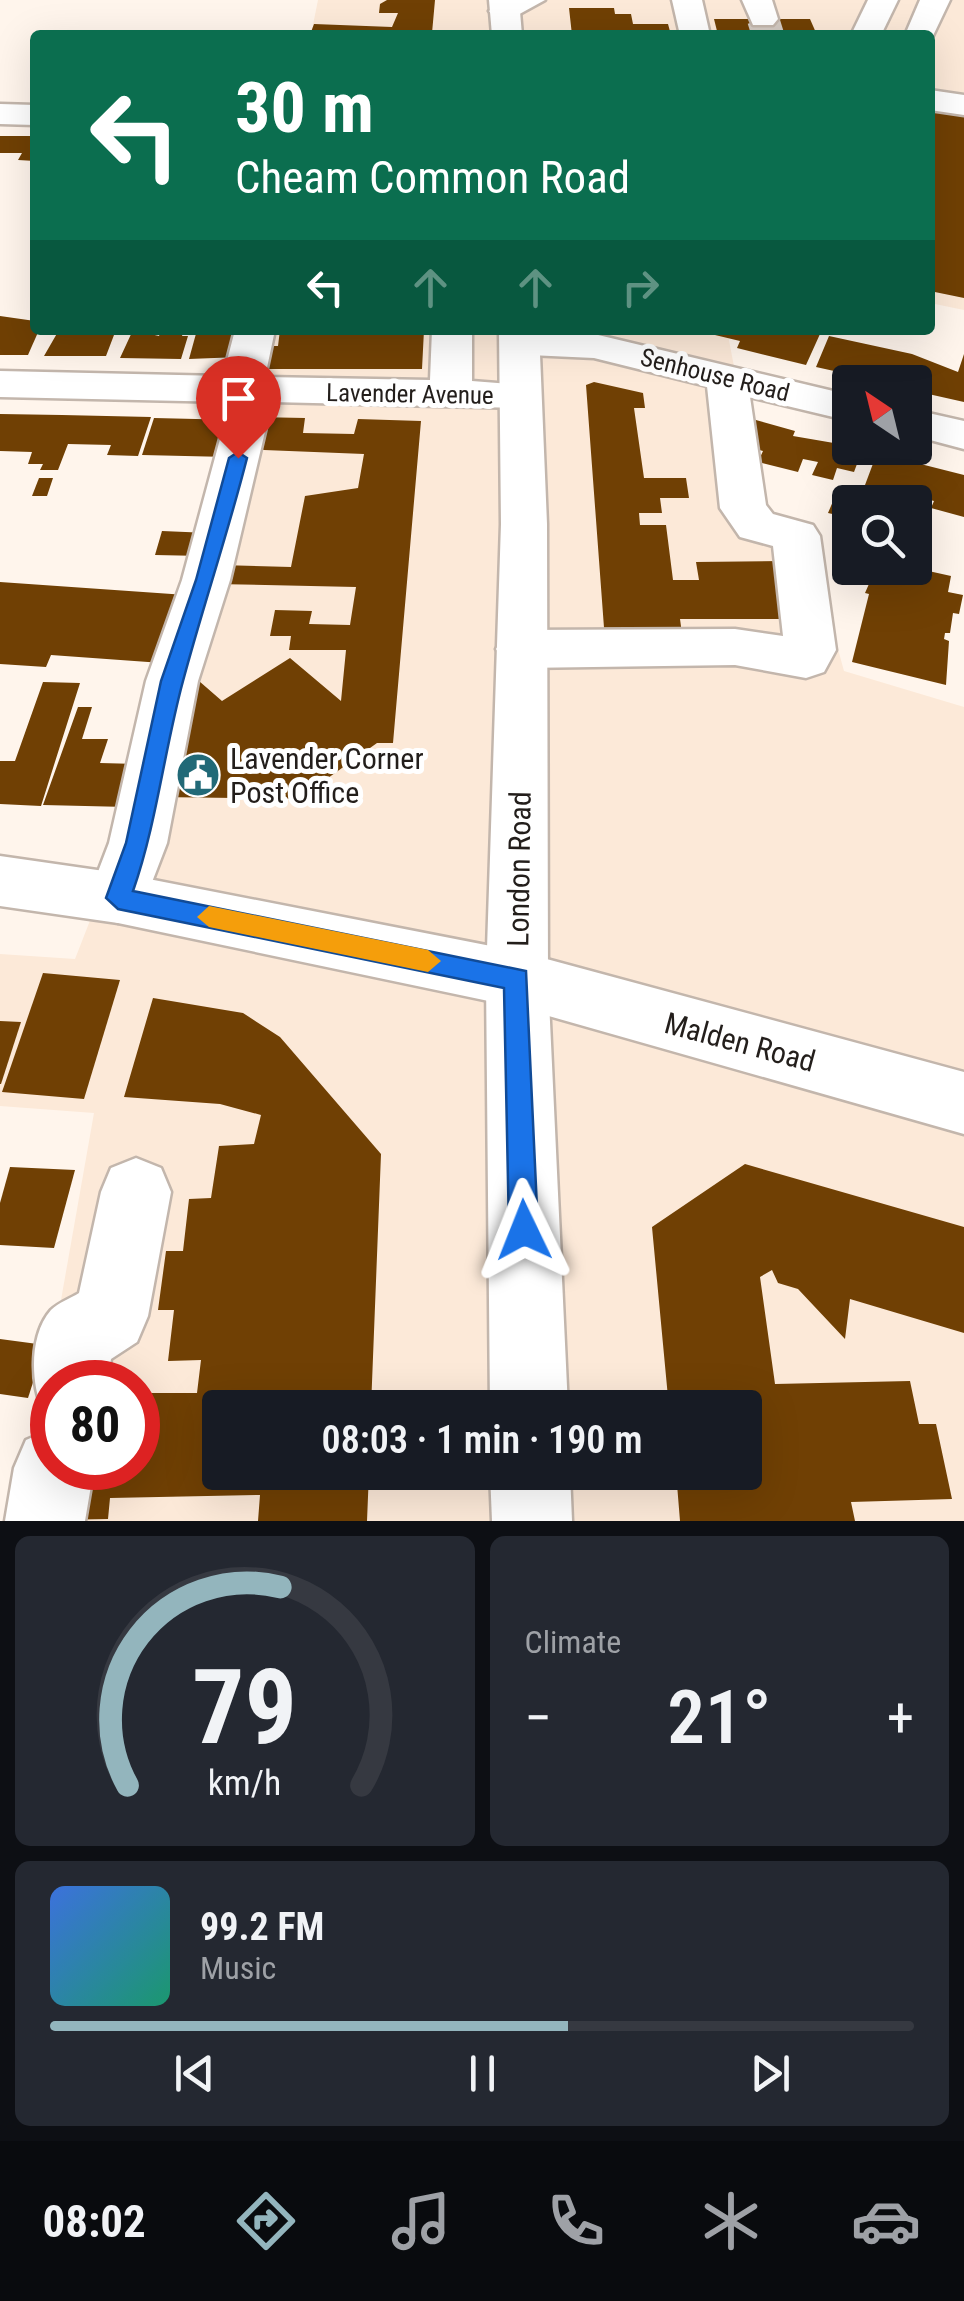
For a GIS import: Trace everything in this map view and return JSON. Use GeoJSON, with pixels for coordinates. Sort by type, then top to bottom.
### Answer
{"type":"FeatureCollection","features":[{"type":"Feature","properties":{"kind":"main road"},"geometry":{"type":"LineString","coordinates":[[687,0],[694,30]]}},
{"type":"Feature","properties":{"kind":"main road"},"geometry":{"type":"LineString","coordinates":[[868,30],[883,0]]}},
{"type":"Feature","properties":{"kind":"main road"},"geometry":{"type":"LineString","coordinates":[[922,30],[935,0]]}},
{"type":"Feature","properties":{"kind":"main road"},"geometry":{"type":"LineString","coordinates":[[935,101],[964,106]]}},
{"type":"Feature","properties":{"kind":"main road"},"geometry":{"type":"LineString","coordinates":[[0,114],[30,115]]}},
{"type":"Feature","properties":{"kind":"main road"},"geometry":{"type":"LineString","coordinates":[[118,898],[138,843],[172,681],[206,580],[248,390],[254,335]]}},
{"type":"Feature","properties":{"kind":"main road"},"geometry":{"type":"LineString","coordinates":[[451,394],[452,335]]}},
{"type":"Feature","properties":{"kind":"main road"},"geometry":{"type":"LineString","coordinates":[[522,649],[735,648],[806,659],[810,650],[796,536],[758,526],[743,508],[716,376],[702,335]]}},
{"type":"Feature","properties":{"kind":"main road","name":"Senhouse Road"},"geometry":{"type":"LineString","coordinates":[[519,337],[594,346],[832,404]]}},
{"type":"Feature","properties":{"kind":"main road","name":"London Road"},"geometry":{"type":"LineString","coordinates":[[519,337],[522,649],[517,979],[528,1390]]}},
{"type":"Feature","properties":{"kind":"main road","name":"Lavender Avenue"},"geometry":{"type":"LineString","coordinates":[[0,384],[519,395]]}},
{"type":"Feature","properties":{"kind":"main road"},"geometry":{"type":"LineString","coordinates":[[932,427],[964,435]]}},
{"type":"Feature","properties":{"kind":"main road","name":"Malden Road"},"geometry":{"type":"LineString","coordinates":[[0,881],[118,898],[517,979],[964,1103]]}},
{"type":"Feature","properties":{"kind":"main road"},"geometry":{"type":"LineString","coordinates":[[73,1360],[77,1336],[111,1316],[136,1192]]}},
{"type":"Feature","properties":{"kind":"main road"},"geometry":{"type":"LineString","coordinates":[[45,1521],[50,1490]]}},
{"type":"Feature","properties":{"kind":"main road"},"geometry":{"type":"LineString","coordinates":[[531,1490],[532,1521]]}},
{"type":"Feature","properties":{"kind":"shaded area"},"geometry":{"type":"Polygon","coordinates":[[[318,0],[964,0],[964,310],[935,304],[935,30],[312,30],[318,0]]]}},
{"type":"Feature","properties":{"kind":"shaded area"},"geometry":{"type":"Polygon","coordinates":[[[244,335],[728,335],[763,517],[804,525],[844,671],[964,707],[964,1521],[22,1521],[30,1476],[30,1490],[160,1490],[160,1360],[50,1360],[94,1113],[0,1106],[0,954],[75,959],[123,836],[244,409],[244,335]]]}},
{"type":"Feature","properties":{"kind":"building"},"geometry":{"type":"Polygon","coordinates":[[[387,0],[435,0],[432,30],[312,30],[314,24],[392,27],[398,13],[379,13],[380,4],[387,0]]]}},
{"type":"Feature","properties":{"kind":"building"},"geometry":{"type":"Polygon","coordinates":[[[569,8],[614,8],[615,14],[631,14],[633,24],[668,24],[670,30],[571,30],[569,8]]]}},
{"type":"Feature","properties":{"kind":"building"},"geometry":{"type":"Polygon","coordinates":[[[714,19],[810,19],[815,30],[717,30],[714,19]]]}},
{"type":"Feature","properties":{"kind":"building"},"geometry":{"type":"Polygon","coordinates":[[[935,112],[964,117],[964,298],[935,292],[935,112]]]}},
{"type":"Feature","properties":{"kind":"building"},"geometry":{"type":"Polygon","coordinates":[[[0,136],[30,136],[30,161],[18,160],[22,153],[0,153],[0,136]]]}},
{"type":"Feature","properties":{"kind":"building"},"geometry":{"type":"Polygon","coordinates":[[[0,316],[30,320],[30,335],[37,335],[28,355],[0,355],[0,316]]]}},
{"type":"Feature","properties":{"kind":"building"},"geometry":{"type":"Polygon","coordinates":[[[56,335],[114,335],[106,356],[44,356],[56,335]]]}},
{"type":"Feature","properties":{"kind":"building"},"geometry":{"type":"Polygon","coordinates":[[[131,335],[188,336],[181,359],[120,358],[131,335]]]}},
{"type":"Feature","properties":{"kind":"building"},"geometry":{"type":"Polygon","coordinates":[[[196,335],[245,335],[240,357],[189,359],[196,335]]]}},
{"type":"Feature","properties":{"kind":"building"},"geometry":{"type":"Polygon","coordinates":[[[279,335],[424,335],[422,369],[254,369],[258,346],[278,346],[279,335]]]}},
{"type":"Feature","properties":{"kind":"building"},"geometry":{"type":"Polygon","coordinates":[[[715,335],[820,335],[806,365],[737,348],[740,341],[715,335]]]}},
{"type":"Feature","properties":{"kind":"building"},"geometry":{"type":"Polygon","coordinates":[[[829,336],[912,354],[958,372],[964,354],[964,402],[932,395],[932,365],[832,365],[832,371],[816,367],[829,336]]]}},
{"type":"Feature","properties":{"kind":"building"},"geometry":{"type":"Polygon","coordinates":[[[594,382],[643,393],[645,408],[634,408],[644,478],[686,478],[689,498],[660,498],[662,513],[639,513],[640,525],[666,525],[673,580],[699,580],[696,562],[782,561],[794,619],[680,619],[683,641],[605,641],[586,385],[594,382]]]}},
{"type":"Feature","properties":{"kind":"building"},"geometry":{"type":"Polygon","coordinates":[[[0,414],[151,417],[138,456],[107,455],[111,445],[68,444],[58,470],[40,470],[43,464],[28,464],[32,452],[0,451],[0,414]]]}},
{"type":"Feature","properties":{"kind":"building"},"geometry":{"type":"Polygon","coordinates":[[[738,415],[795,431],[793,436],[832,443],[832,465],[857,465],[854,472],[837,468],[833,480],[812,475],[818,462],[803,459],[798,472],[758,462],[763,451],[748,447],[738,415]]]}},
{"type":"Feature","properties":{"kind":"building"},"geometry":{"type":"Polygon","coordinates":[[[255,417],[305,418],[303,433],[354,434],[358,419],[421,421],[393,743],[377,743],[314,788],[313,799],[157,797],[182,691],[199,681],[222,701],[290,658],[341,701],[346,650],[289,650],[291,636],[270,636],[275,610],[312,611],[309,624],[350,625],[356,587],[215,584],[220,565],[291,567],[305,496],[358,488],[364,454],[264,450],[249,445],[255,417]]]}},
{"type":"Feature","properties":{"kind":"building"},"geometry":{"type":"Polygon","coordinates":[[[154,418],[238,420],[228,457],[142,455],[154,418]]]}},
{"type":"Feature","properties":{"kind":"building"},"geometry":{"type":"Polygon","coordinates":[[[872,465],[924,465],[964,475],[964,517],[932,508],[932,485],[865,485],[872,465]]]}},
{"type":"Feature","properties":{"kind":"building"},"geometry":{"type":"Polygon","coordinates":[[[39,478],[53,478],[47,496],[32,496],[39,478]]]}},
{"type":"Feature","properties":{"kind":"building"},"geometry":{"type":"Polygon","coordinates":[[[162,531],[209,533],[203,556],[155,555],[162,531]]]}},
{"type":"Feature","properties":{"kind":"building"},"geometry":{"type":"Polygon","coordinates":[[[932,572],[951,576],[948,592],[963,595],[959,614],[953,613],[950,633],[945,633],[944,639],[949,641],[946,685],[852,662],[869,594],[865,593],[869,585],[932,585],[932,572]]]}},
{"type":"Feature","properties":{"kind":"building"},"geometry":{"type":"Polygon","coordinates":[[[0,582],[186,595],[162,663],[51,655],[46,667],[0,664],[0,582]]]}},
{"type":"Feature","properties":{"kind":"building"},"geometry":{"type":"Polygon","coordinates":[[[43,682],[80,683],[41,806],[0,804],[0,761],[15,761],[43,682]]]}},
{"type":"Feature","properties":{"kind":"building"},"geometry":{"type":"Polygon","coordinates":[[[78,707],[92,707],[82,739],[108,739],[100,763],[138,764],[127,807],[43,805],[78,707]]]}},
{"type":"Feature","properties":{"kind":"building"},"geometry":{"type":"Polygon","coordinates":[[[43,973],[120,980],[84,1099],[2,1092],[43,973]]]}},
{"type":"Feature","properties":{"kind":"building"},"geometry":{"type":"Polygon","coordinates":[[[153,998],[243,1013],[280,1037],[381,1154],[372,1390],[202,1390],[202,1490],[368,1490],[367,1521],[258,1521],[260,1495],[110,1498],[108,1519],[55,1520],[60,1490],[160,1490],[160,1393],[197,1393],[201,1360],[168,1361],[174,1310],[158,1310],[166,1251],[183,1251],[189,1199],[211,1198],[219,1146],[254,1144],[261,1115],[220,1104],[124,1097],[153,998]]]}},
{"type":"Feature","properties":{"kind":"building"},"geometry":{"type":"Polygon","coordinates":[[[0,1021],[21,1022],[1,1084],[0,1084],[0,1021]]]}},
{"type":"Feature","properties":{"kind":"building"},"geometry":{"type":"Polygon","coordinates":[[[745,1164],[964,1227],[964,1333],[850,1299],[845,1339],[798,1289],[778,1283],[772,1270],[760,1277],[775,1384],[910,1381],[919,1424],[936,1424],[952,1499],[851,1502],[855,1521],[680,1521],[677,1490],[762,1490],[762,1390],[667,1390],[652,1227],[745,1164]]]}},
{"type":"Feature","properties":{"kind":"building"},"geometry":{"type":"Polygon","coordinates":[[[10,1167],[75,1170],[54,1248],[0,1245],[0,1203],[10,1167]]]}},
{"type":"Feature","properties":{"kind":"building"},"geometry":{"type":"Polygon","coordinates":[[[0,1339],[45,1345],[40,1360],[30,1360],[28,1398],[0,1394],[0,1339]]]}},
{"type":"Feature","properties":{"kind":"tunnel"},"geometry":{"type":"LineString","coordinates":[[763,19],[766,30]]}},
{"type":"Feature","properties":{"kind":"slow traffic"},"geometry":{"type":"LineString","coordinates":[[209,917],[428,961]]}},
{"type":"Feature","properties":{"kind":"place","name":"Lavender Corner Post Office"},"geometry":{"type":"Point","coordinates":[198,775]}},
{"type":"Feature","properties":{"kind":"route"},"geometry":{"type":"LineString","coordinates":[[238,458],[206,580],[172,681],[138,843],[118,898],[517,979],[524,1230]]}}]}
